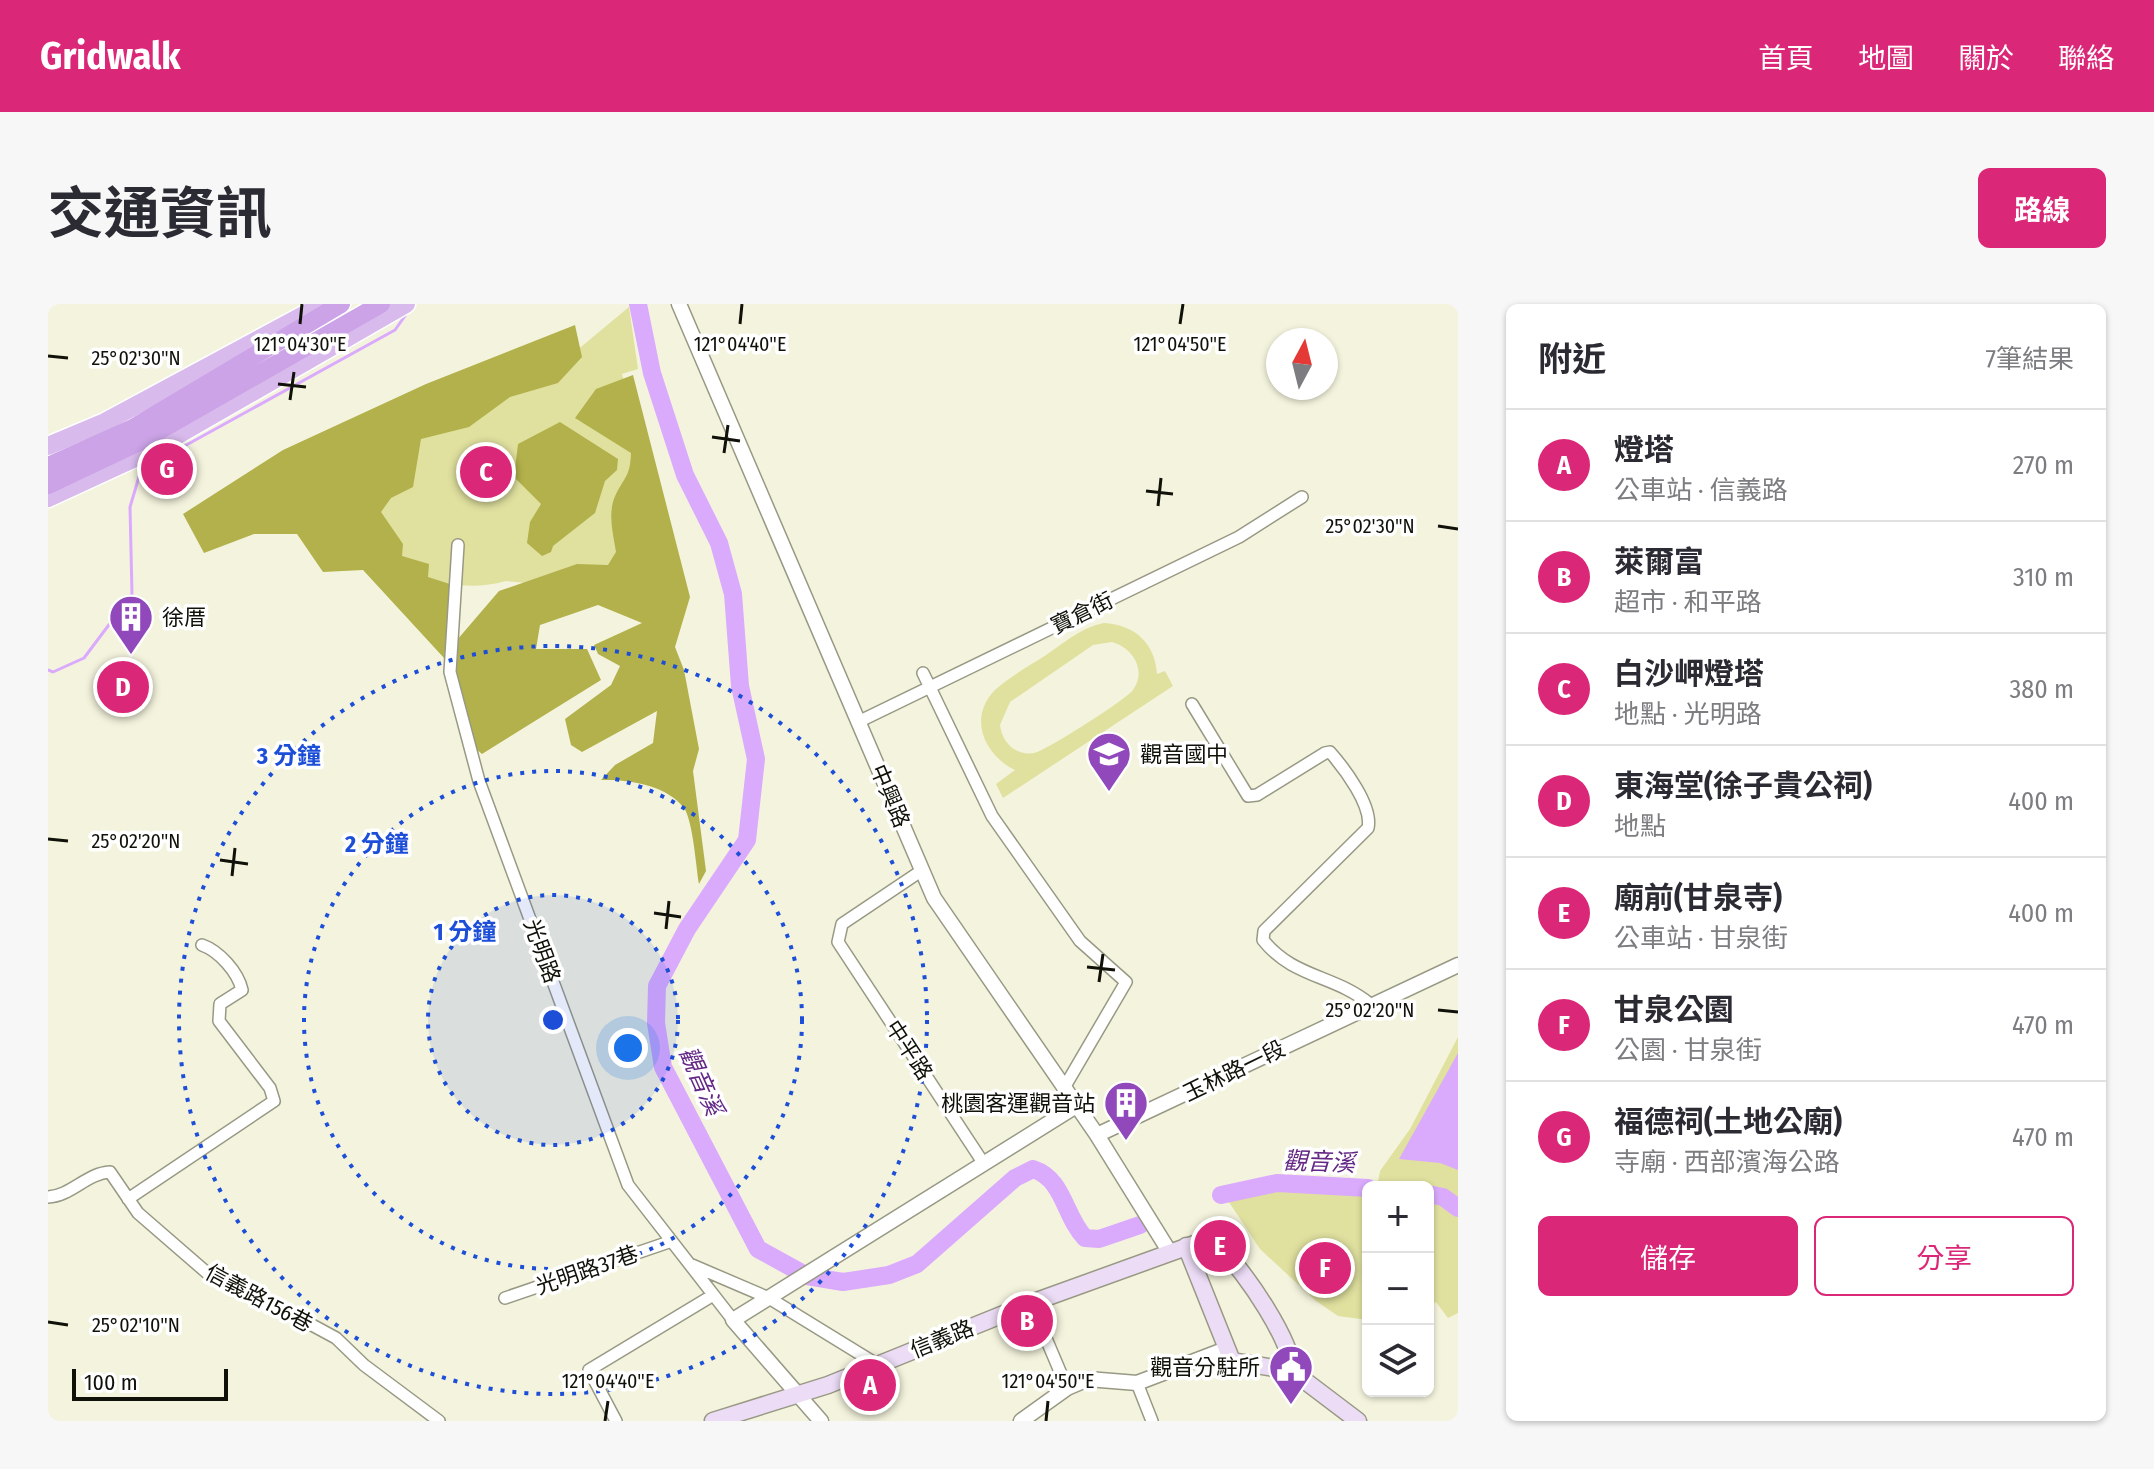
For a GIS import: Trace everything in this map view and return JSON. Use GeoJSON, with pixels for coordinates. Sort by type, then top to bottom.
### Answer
{"type":"FeatureCollection","features":[{"type":"Feature","properties":{"kind":"highway"},"geometry":{"type":"LineString","coordinates":[[48,466],[133,428],[252,350],[341,304]]}},
{"type":"Feature","properties":{"kind":"highway"},"geometry":{"type":"LineString","coordinates":[[48,485],[275,374],[381,304]]}},
{"type":"Feature","properties":{"kind":"main road"},"geometry":{"type":"LineString","coordinates":[[48,446],[105,422],[252,350],[324,304]]}},
{"type":"Feature","properties":{"kind":"main road"},"geometry":{"type":"LineString","coordinates":[[48,498],[150,451],[275,374],[406,304]]}},
{"type":"Feature","properties":{"kind":"main road"},"geometry":{"type":"LineString","coordinates":[[1292,1371],[1293,1363],[1273,1322],[1224,1251],[1200,1242],[1186,1246],[1226,1349],[1235,1362],[1292,1371],[1358,1421]]}},
{"type":"Feature","properties":{"kind":"main road","name":"信義路"},"geometry":{"type":"LineString","coordinates":[[713,1421],[878,1365],[1031,1303],[1186,1246]]}},
{"type":"Feature","properties":{"kind":"street","name":"中興路"},"geometry":{"type":"LineString","coordinates":[[679,304],[934,898],[1097,1135],[1169,1251]]}},
{"type":"Feature","properties":{"kind":"street","name":"寶倉街"},"geometry":{"type":"LineString","coordinates":[[858,722],[1239,537],[1302,497]]}},
{"type":"Feature","properties":{"kind":"street","name":"光明路"},"geometry":{"type":"LineString","coordinates":[[458,545],[450,672],[464,733],[628,1185],[669,1242],[821,1421]]}},
{"type":"Feature","properties":{"kind":"street"},"geometry":{"type":"LineString","coordinates":[[923,673],[992,816],[1080,941],[1126,982],[1064,1088]]}},
{"type":"Feature","properties":{"kind":"street"},"geometry":{"type":"LineString","coordinates":[[1192,704],[1248,796],[1257,795],[1325,753],[1330,752],[1340,762],[1369,817],[1368,828],[1264,931],[1263,940],[1292,967],[1353,989],[1370,1004]]}},
{"type":"Feature","properties":{"kind":"street","name":"中平路"},"geometry":{"type":"LineString","coordinates":[[921,871],[842,924],[838,942],[984,1164]]}},
{"type":"Feature","properties":{"kind":"street"},"geometry":{"type":"LineString","coordinates":[[128,1199],[274,1101],[270,1088],[219,1021],[220,1004],[242,990],[240,982],[214,949],[202,945]]}},
{"type":"Feature","properties":{"kind":"street","name":"玉林路一段"},"geometry":{"type":"LineString","coordinates":[[1097,1135],[1458,965]]}},
{"type":"Feature","properties":{"kind":"street"},"geometry":{"type":"LineString","coordinates":[[733,1320],[1076,1106]]}},
{"type":"Feature","properties":{"kind":"street","name":"信義路156巷"},"geometry":{"type":"LineString","coordinates":[[48,1197],[60,1196],[106,1172],[112,1174],[128,1199],[165,1239],[213,1278],[264,1299],[336,1338],[364,1365],[439,1421]]}},
{"type":"Feature","properties":{"kind":"street","name":"光明路37巷"},"geometry":{"type":"LineString","coordinates":[[505,1298],[669,1242]]}},
{"type":"Feature","properties":{"kind":"street"},"geometry":{"type":"LineString","coordinates":[[689,1264],[775,1294],[878,1365]]}},
{"type":"Feature","properties":{"kind":"street"},"geometry":{"type":"LineString","coordinates":[[616,1421],[589,1370],[710,1297]]}},
{"type":"Feature","properties":{"kind":"street"},"geometry":{"type":"LineString","coordinates":[[1031,1303],[1067,1388]]}},
{"type":"Feature","properties":{"kind":"street"},"geometry":{"type":"LineString","coordinates":[[1021,1421],[1067,1388],[1088,1379],[1137,1383],[1226,1349]]}},
{"type":"Feature","properties":{"kind":"street"},"geometry":{"type":"LineString","coordinates":[[1137,1383],[1152,1421]]}},
{"type":"Feature","properties":{"kind":"green space"},"geometry":{"type":"Polygon","coordinates":[[[629,307],[638,369],[622,374],[676,556],[683,598],[506,581],[460,585],[417,574],[390,560],[379,506],[410,437],[552,371],[629,307]]]}},
{"type":"Feature","properties":{"kind":"green space"},"geometry":{"type":"Polygon","coordinates":[[[1104,623],[1125,627],[1141,638],[1152,653],[1157,674],[1165,671],[1173,686],[1003,798],[996,784],[1015,770],[995,756],[983,735],[982,712],[987,701],[1013,676],[1074,636],[1104,623]],[[1112,642],[1093,645],[1010,702],[1000,725],[1007,742],[1015,750],[1034,753],[1085,724],[1133,690],[1139,675],[1136,661],[1120,645],[1112,642]]]}},
{"type":"Feature","properties":{"kind":"green space"},"geometry":{"type":"Polygon","coordinates":[[[1458,1037],[1458,1313],[1448,1318],[1434,1303],[1434,1181],[1378,1181],[1380,1171],[1410,1129],[1458,1037]]]}},
{"type":"Feature","properties":{"kind":"green space"},"geometry":{"type":"Polygon","coordinates":[[[1277,1183],[1362,1188],[1362,1319],[1338,1316],[1316,1301],[1260,1249],[1223,1193],[1277,1183]]]}},
{"type":"Feature","properties":{"kind":"shaded area"},"geometry":{"type":"Polygon","coordinates":[[[575,325],[582,357],[558,383],[510,397],[469,427],[421,439],[413,487],[391,498],[381,512],[403,544],[402,556],[429,564],[428,577],[453,585],[444,658],[363,570],[323,572],[297,534],[254,534],[204,553],[183,514],[283,450],[426,384],[575,325]]]}},
{"type":"Feature","properties":{"kind":"shaded area"},"geometry":{"type":"Polygon","coordinates":[[[633,375],[690,597],[675,647],[684,670],[699,749],[693,771],[706,871],[699,884],[690,823],[677,800],[646,785],[601,780],[615,765],[653,743],[657,711],[582,752],[571,745],[565,719],[611,685],[620,666],[598,654],[594,645],[642,623],[598,605],[540,625],[536,649],[587,649],[601,680],[482,754],[475,748],[455,674],[457,640],[499,591],[577,564],[608,565],[616,552],[613,501],[628,471],[631,453],[575,418],[596,389],[633,375]]]}},
{"type":"Feature","properties":{"kind":"shaded area"},"geometry":{"type":"Polygon","coordinates":[[[560,422],[618,459],[617,470],[605,481],[595,513],[553,546],[551,552],[542,556],[527,543],[530,522],[541,504],[514,477],[518,444],[560,422]]]}},
{"type":"Feature","properties":{"kind":"shaded area"},"geometry":{"type":"Polygon","coordinates":[[[1458,1053],[1458,1170],[1440,1163],[1399,1159],[1458,1053]]]}},
{"type":"Feature","properties":{"kind":"waterway","name":"觀音溪"},"geometry":{"type":"LineString","coordinates":[[638,304],[652,373],[685,475],[719,543],[733,594],[740,686],[756,759],[747,840],[687,929],[657,986],[656,1023],[663,1067],[758,1249],[807,1276],[843,1282],[889,1275],[917,1264],[1015,1178],[1033,1169],[1058,1189],[1085,1238],[1099,1239],[1140,1225]]}},
{"type":"Feature","properties":{"kind":"waterway"},"geometry":{"type":"LineString","coordinates":[[48,670],[53,672],[84,658],[132,594],[130,507],[141,470],[395,330],[407,313]]}},
{"type":"Feature","properties":{"kind":"waterway","name":"觀音溪"},"geometry":{"type":"LineString","coordinates":[[1221,1195],[1277,1183],[1362,1188]]}},
{"type":"Feature","properties":{"kind":"waterway","name":"觀音溪"},"geometry":{"type":"LineString","coordinates":[[1434,1195],[1443,1197],[1458,1208]]}},
{"type":"Feature","properties":{"kind":"place","name":"福德祠(土地公廟)"},"geometry":{"type":"Point","coordinates":[167,469]}},
{"type":"Feature","properties":{"kind":"place","name":"白沙岬燈塔"},"geometry":{"type":"Point","coordinates":[486,472]}},
{"type":"Feature","properties":{"kind":"place","name":"徐厝"},"geometry":{"type":"Point","coordinates":[131,656]}},
{"type":"Feature","properties":{"kind":"place","name":"東海堂(徐子貴公祠)"},"geometry":{"type":"Point","coordinates":[123,687]}},
{"type":"Feature","properties":{"kind":"place","name":"觀音國中"},"geometry":{"type":"Point","coordinates":[1109,793]}},
{"type":"Feature","properties":{"kind":"place","name":"桃園客運觀音站"},"geometry":{"type":"Point","coordinates":[1126,1142]}},
{"type":"Feature","properties":{"kind":"place","name":"廟前(甘泉寺)"},"geometry":{"type":"Point","coordinates":[1220,1246]}},
{"type":"Feature","properties":{"kind":"place","name":"甘泉公園"},"geometry":{"type":"Point","coordinates":[1325,1268]}},
{"type":"Feature","properties":{"kind":"place","name":"萊爾富"},"geometry":{"type":"Point","coordinates":[1027,1321]}},
{"type":"Feature","properties":{"kind":"place","name":"燈塔"},"geometry":{"type":"Point","coordinates":[870,1385]}},
{"type":"Feature","properties":{"kind":"place","name":"觀音分駐所"},"geometry":{"type":"Point","coordinates":[1291,1406]}}]}
